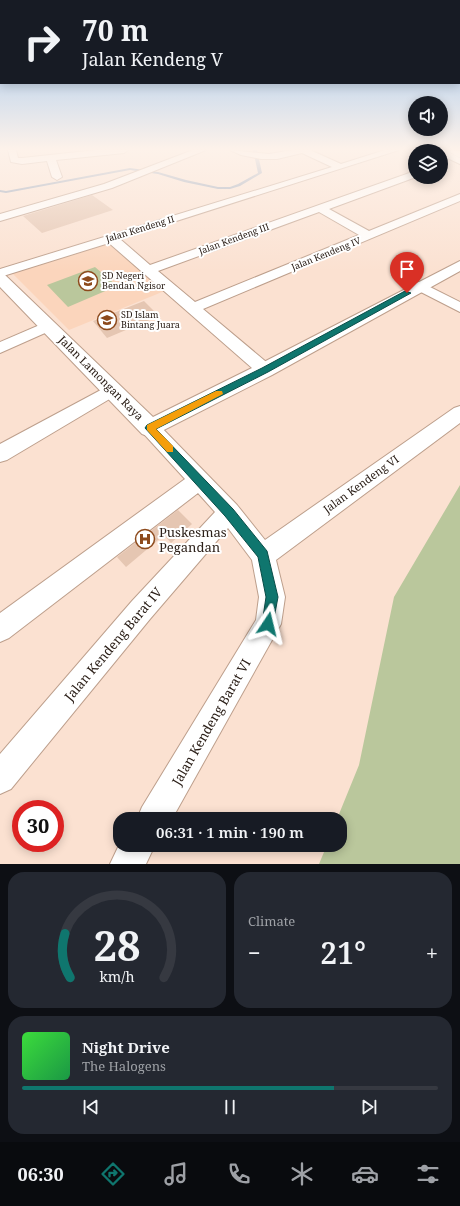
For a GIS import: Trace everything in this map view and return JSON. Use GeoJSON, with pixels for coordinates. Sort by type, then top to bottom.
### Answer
{"type":"FeatureCollection","features":[{"type":"Feature","properties":{"kind":"street"},"geometry":{"type":"LineString","coordinates":[[0,218],[90,190]]}},
{"type":"Feature","properties":{"kind":"street","name":"Jalan Kendeng II"},"geometry":{"type":"LineString","coordinates":[[1,280],[111,238],[265,190]]}},
{"type":"Feature","properties":{"kind":"street","name":"Jalan Kendeng III"},"geometry":{"type":"LineString","coordinates":[[148,270],[369,190]]}},
{"type":"Feature","properties":{"kind":"street","name":"Jalan Kendeng IV"},"geometry":{"type":"LineString","coordinates":[[192,309],[460,197]]}},
{"type":"Feature","properties":{"kind":"street"},"geometry":{"type":"LineString","coordinates":[[320,208],[369,236]]}},
{"type":"Feature","properties":{"kind":"street"},"geometry":{"type":"LineString","coordinates":[[111,238],[265,370]]}},
{"type":"Feature","properties":{"kind":"street"},"geometry":{"type":"LineString","coordinates":[[150,428],[265,370],[460,265]]}},
{"type":"Feature","properties":{"kind":"street","name":"Jalan Lamongan Raya"},"geometry":{"type":"LineString","coordinates":[[1,280],[150,428],[229,512],[263,555],[272,597],[268,624]]}},
{"type":"Feature","properties":{"kind":"street"},"geometry":{"type":"LineString","coordinates":[[420,286],[460,308]]}},
{"type":"Feature","properties":{"kind":"street"},"geometry":{"type":"LineString","coordinates":[[0,348],[49,326]]}},
{"type":"Feature","properties":{"kind":"street"},"geometry":{"type":"LineString","coordinates":[[0,454],[112,390]]}},
{"type":"Feature","properties":{"kind":"street","name":"Jalan Kendeng VI"},"geometry":{"type":"LineString","coordinates":[[263,555],[460,413]]}},
{"type":"Feature","properties":{"kind":"street"},"geometry":{"type":"LineString","coordinates":[[0,629],[199,480]]}},
{"type":"Feature","properties":{"kind":"street","name":"Jalan Kendeng Barat IV"},"geometry":{"type":"LineString","coordinates":[[0,778],[44,728],[135,616],[229,512]]}},
{"type":"Feature","properties":{"kind":"street","name":"Jalan Kendeng Barat VI"},"geometry":{"type":"LineString","coordinates":[[158,812],[268,624]]}},
{"type":"Feature","properties":{"kind":"street"},"geometry":{"type":"LineString","coordinates":[[127,864],[134,852]]}},
{"type":"Feature","properties":{"kind":"shaded area","name":"SD Negeri Bendan Ngisor"},"geometry":{"type":"Polygon","coordinates":[[[109,240],[167,290],[69,330],[11,272],[109,240]]]}},
{"type":"Feature","properties":{"kind":"green space"},"geometry":{"type":"Polygon","coordinates":[[[95,267],[117,286],[68,307],[47,285],[95,267]]]}},
{"type":"Feature","properties":{"kind":"green space"},"geometry":{"type":"Polygon","coordinates":[[[460,485],[460,864],[319,864],[324,852],[347,852],[347,812],[340,812],[359,765],[394,597],[460,485]]]}},
{"type":"Feature","properties":{"kind":"building"},"geometry":{"type":"Polygon","coordinates":[[[92,195],[113,210],[42,233],[23,216],[92,195]]]}},
{"type":"Feature","properties":{"kind":"building","name":"SD Islam Bintang Juara"},"geometry":{"type":"Polygon","coordinates":[[[144,301],[159,316],[107,338],[93,321],[144,301]]]}},
{"type":"Feature","properties":{"kind":"building","name":"Puskesmas Pegandan"},"geometry":{"type":"Polygon","coordinates":[[[178,510],[192,524],[171,543],[164,535],[126,567],[117,557],[178,510]]]}},
{"type":"Feature","properties":{"kind":"waterway"},"geometry":{"type":"LineString","coordinates":[[0,191],[6,192],[15,190]]}},
{"type":"Feature","properties":{"kind":"slow traffic"},"geometry":{"type":"LineString","coordinates":[[170,449],[150,428],[219,394]]}},
{"type":"Feature","properties":{"kind":"place","name":"SD Negeri Bendan Ngisor"},"geometry":{"type":"Point","coordinates":[88,281]}},
{"type":"Feature","properties":{"kind":"place","name":"SD Islam Bintang Juara"},"geometry":{"type":"Point","coordinates":[107,320]}},
{"type":"Feature","properties":{"kind":"place","name":"Puskesmas Pegandan"},"geometry":{"type":"Point","coordinates":[145,539]}},
{"type":"Feature","properties":{"kind":"route"},"geometry":{"type":"LineString","coordinates":[[268,624],[272,597],[263,555],[229,512],[150,428],[265,370],[407,293]]}}]}
